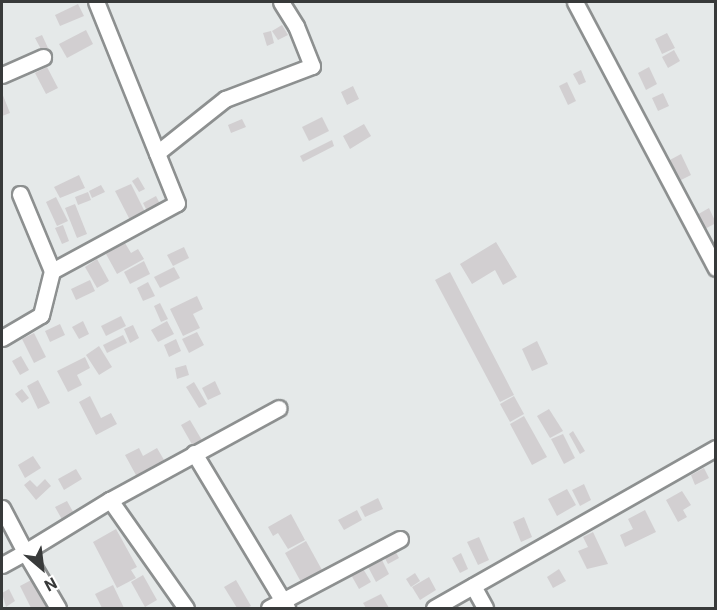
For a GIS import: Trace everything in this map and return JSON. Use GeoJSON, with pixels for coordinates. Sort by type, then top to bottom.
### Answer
{"type":"FeatureCollection","features":[{"type":"Feature","properties":{"kind":"street"},"geometry":{"type":"LineString","coordinates":[[52,271],[177,203],[96,2]]}},
{"type":"Feature","properties":{"kind":"street"},"geometry":{"type":"LineString","coordinates":[[157,153],[225,99],[312,66],[296,26],[281,2]]}},
{"type":"Feature","properties":{"kind":"street"},"geometry":{"type":"LineString","coordinates":[[575,2],[716,268]]}},
{"type":"Feature","properties":{"kind":"street"},"geometry":{"type":"LineString","coordinates":[[2,75],[43,57]]}},
{"type":"Feature","properties":{"kind":"street"},"geometry":{"type":"LineString","coordinates":[[2,338],[41,315],[52,271],[20,194]]}},
{"type":"Feature","properties":{"kind":"street"},"geometry":{"type":"LineString","coordinates":[[2,565],[110,500],[279,408]]}},
{"type":"Feature","properties":{"kind":"street"},"geometry":{"type":"LineString","coordinates":[[434,609],[716,448]]}},
{"type":"Feature","properties":{"kind":"street"},"geometry":{"type":"LineString","coordinates":[[194,453],[279,606],[400,539]]}},
{"type":"Feature","properties":{"kind":"street"},"geometry":{"type":"LineString","coordinates":[[110,500],[186,609]]}},
{"type":"Feature","properties":{"kind":"street"},"geometry":{"type":"LineString","coordinates":[[2,508],[57,609]]}},
{"type":"Feature","properties":{"kind":"street"},"geometry":{"type":"LineString","coordinates":[[473,586],[485,609]]}},
{"type":"Feature","properties":{"kind":"building"},"geometry":{"type":"Polygon","coordinates":[[[78,4],[84,16],[60,26],[55,15],[78,4]]]}},
{"type":"Feature","properties":{"kind":"building"},"geometry":{"type":"Polygon","coordinates":[[[282,25],[288,35],[278,40],[272,31],[282,25]]]}},
{"type":"Feature","properties":{"kind":"building"},"geometry":{"type":"Polygon","coordinates":[[[86,30],[93,44],[67,58],[59,44],[86,30]]]}},
{"type":"Feature","properties":{"kind":"building"},"geometry":{"type":"Polygon","coordinates":[[[271,31],[274,43],[267,46],[263,33],[271,31]]]}},
{"type":"Feature","properties":{"kind":"building"},"geometry":{"type":"Polygon","coordinates":[[[667,33],[675,48],[662,54],[655,39],[667,33]]]}},
{"type":"Feature","properties":{"kind":"building"},"geometry":{"type":"Polygon","coordinates":[[[42,35],[48,48],[42,51],[35,38],[42,35]]]}},
{"type":"Feature","properties":{"kind":"building"},"geometry":{"type":"Polygon","coordinates":[[[674,50],[680,61],[668,68],[662,57],[674,50]]]}},
{"type":"Feature","properties":{"kind":"building"},"geometry":{"type":"Polygon","coordinates":[[[47,67],[58,88],[46,94],[35,73],[47,67]]]}},
{"type":"Feature","properties":{"kind":"building"},"geometry":{"type":"Polygon","coordinates":[[[649,67],[657,84],[646,90],[638,73],[649,67]]]}},
{"type":"Feature","properties":{"kind":"building"},"geometry":{"type":"Polygon","coordinates":[[[581,70],[586,82],[579,85],[573,74],[581,70]]]}},
{"type":"Feature","properties":{"kind":"building"},"geometry":{"type":"Polygon","coordinates":[[[567,82],[576,101],[568,105],[559,86],[567,82]]]}},
{"type":"Feature","properties":{"kind":"building"},"geometry":{"type":"Polygon","coordinates":[[[353,86],[359,99],[347,105],[341,92],[353,86]]]}},
{"type":"Feature","properties":{"kind":"building"},"geometry":{"type":"Polygon","coordinates":[[[2,93],[10,113],[2,116],[2,93]]]}},
{"type":"Feature","properties":{"kind":"building"},"geometry":{"type":"Polygon","coordinates":[[[663,93],[669,106],[658,111],[652,98],[663,93]]]}},
{"type":"Feature","properties":{"kind":"building"},"geometry":{"type":"Polygon","coordinates":[[[322,117],[329,131],[309,141],[302,127],[322,117]]]}},
{"type":"Feature","properties":{"kind":"building"},"geometry":{"type":"Polygon","coordinates":[[[242,119],[246,127],[231,133],[228,125],[242,119]]]}},
{"type":"Feature","properties":{"kind":"building"},"geometry":{"type":"Polygon","coordinates":[[[364,124],[371,136],[350,149],[343,136],[364,124]]]}},
{"type":"Feature","properties":{"kind":"building"},"geometry":{"type":"Polygon","coordinates":[[[332,140],[334,146],[303,162],[300,156],[332,140]]]}},
{"type":"Feature","properties":{"kind":"building"},"geometry":{"type":"Polygon","coordinates":[[[681,154],[691,175],[679,181],[668,161],[681,154]]]}},
{"type":"Feature","properties":{"kind":"building"},"geometry":{"type":"Polygon","coordinates":[[[79,175],[85,188],[60,198],[54,187],[79,175]]]}},
{"type":"Feature","properties":{"kind":"building"},"geometry":{"type":"Polygon","coordinates":[[[138,177],[145,189],[139,192],[132,181],[138,177]]]}},
{"type":"Feature","properties":{"kind":"building"},"geometry":{"type":"Polygon","coordinates":[[[131,184],[145,212],[130,220],[115,191],[131,184]]]}},
{"type":"Feature","properties":{"kind":"building"},"geometry":{"type":"Polygon","coordinates":[[[101,185],[105,192],[92,198],[89,191],[101,185]]]}},
{"type":"Feature","properties":{"kind":"building"},"geometry":{"type":"Polygon","coordinates":[[[88,192],[91,200],[78,205],[75,197],[88,192]]]}},
{"type":"Feature","properties":{"kind":"building"},"geometry":{"type":"Polygon","coordinates":[[[156,196],[163,210],[150,217],[143,203],[156,196]]]}},
{"type":"Feature","properties":{"kind":"building"},"geometry":{"type":"Polygon","coordinates":[[[56,197],[68,221],[57,226],[46,202],[56,197]]]}},
{"type":"Feature","properties":{"kind":"building"},"geometry":{"type":"Polygon","coordinates":[[[75,204],[87,234],[77,238],[65,208],[75,204]]]}},
{"type":"Feature","properties":{"kind":"building"},"geometry":{"type":"Polygon","coordinates":[[[709,208],[716,223],[703,230],[695,216],[709,208]]]}},
{"type":"Feature","properties":{"kind":"building"},"geometry":{"type":"Polygon","coordinates":[[[63,225],[69,241],[62,244],[55,228],[63,225]]]}},
{"type":"Feature","properties":{"kind":"building"},"geometry":{"type":"Polygon","coordinates":[[[496,242],[517,277],[503,285],[495,270],[472,284],[460,264],[496,242]]]}},
{"type":"Feature","properties":{"kind":"building"},"geometry":{"type":"Polygon","coordinates":[[[125,243],[131,253],[138,249],[144,259],[117,274],[106,254],[125,243]]]}},
{"type":"Feature","properties":{"kind":"building"},"geometry":{"type":"Polygon","coordinates":[[[184,247],[189,258],[173,266],[167,255],[184,247]]]}},
{"type":"Feature","properties":{"kind":"building"},"geometry":{"type":"Polygon","coordinates":[[[97,259],[109,281],[97,288],[85,267],[97,259]]]}},
{"type":"Feature","properties":{"kind":"building"},"geometry":{"type":"Polygon","coordinates":[[[144,261],[150,274],[130,284],[124,272],[144,261]]]}},
{"type":"Feature","properties":{"kind":"building"},"geometry":{"type":"Polygon","coordinates":[[[174,267],[180,278],[160,288],[154,277],[174,267]]]}},
{"type":"Feature","properties":{"kind":"building"},"geometry":{"type":"Polygon","coordinates":[[[450,272],[514,395],[500,402],[435,280],[450,272]]]}},
{"type":"Feature","properties":{"kind":"building"},"geometry":{"type":"Polygon","coordinates":[[[90,280],[95,291],[76,300],[71,289],[90,280]]]}},
{"type":"Feature","properties":{"kind":"building"},"geometry":{"type":"Polygon","coordinates":[[[148,282],[155,296],[143,301],[137,288],[148,282]]]}},
{"type":"Feature","properties":{"kind":"building"},"geometry":{"type":"Polygon","coordinates":[[[197,296],[203,309],[193,314],[200,328],[183,336],[170,309],[197,296]]]}},
{"type":"Feature","properties":{"kind":"building"},"geometry":{"type":"Polygon","coordinates":[[[160,303],[168,319],[161,322],[154,306],[160,303]]]}},
{"type":"Feature","properties":{"kind":"building"},"geometry":{"type":"Polygon","coordinates":[[[121,316],[126,326],[106,336],[101,326],[121,316]]]}},
{"type":"Feature","properties":{"kind":"building"},"geometry":{"type":"Polygon","coordinates":[[[83,321],[89,334],[79,339],[72,327],[83,321]]]}},
{"type":"Feature","properties":{"kind":"building"},"geometry":{"type":"Polygon","coordinates":[[[167,321],[174,334],[158,342],[151,330],[167,321]]]}},
{"type":"Feature","properties":{"kind":"building"},"geometry":{"type":"Polygon","coordinates":[[[60,324],[65,335],[50,342],[45,331],[60,324]]]}},
{"type":"Feature","properties":{"kind":"building"},"geometry":{"type":"Polygon","coordinates":[[[133,325],[139,338],[130,343],[124,329],[133,325]]]}},
{"type":"Feature","properties":{"kind":"building"},"geometry":{"type":"Polygon","coordinates":[[[197,332],[204,345],[189,353],[182,339],[197,332]]]}},
{"type":"Feature","properties":{"kind":"building"},"geometry":{"type":"Polygon","coordinates":[[[34,333],[46,357],[34,363],[22,339],[34,333]]]}},
{"type":"Feature","properties":{"kind":"building"},"geometry":{"type":"Polygon","coordinates":[[[123,335],[127,343],[107,353],[103,345],[123,335]]]}},
{"type":"Feature","properties":{"kind":"building"},"geometry":{"type":"Polygon","coordinates":[[[176,339],[181,351],[169,357],[164,345],[176,339]]]}},
{"type":"Feature","properties":{"kind":"building"},"geometry":{"type":"Polygon","coordinates":[[[537,341],[548,364],[532,371],[522,349],[537,341]]]}},
{"type":"Feature","properties":{"kind":"building"},"geometry":{"type":"Polygon","coordinates":[[[99,346],[112,367],[99,375],[86,355],[99,346]]]}},
{"type":"Feature","properties":{"kind":"building"},"geometry":{"type":"Polygon","coordinates":[[[21,356],[29,370],[20,375],[12,361],[21,356]]]}},
{"type":"Feature","properties":{"kind":"building"},"geometry":{"type":"Polygon","coordinates":[[[85,357],[90,368],[77,375],[82,385],[68,392],[57,371],[85,357]]]}},
{"type":"Feature","properties":{"kind":"building"},"geometry":{"type":"Polygon","coordinates":[[[186,365],[189,375],[177,379],[175,368],[186,365]]]}},
{"type":"Feature","properties":{"kind":"building"},"geometry":{"type":"Polygon","coordinates":[[[38,380],[50,403],[38,409],[27,386],[38,380]]]}},
{"type":"Feature","properties":{"kind":"building"},"geometry":{"type":"Polygon","coordinates":[[[215,381],[221,394],[208,400],[202,388],[215,381]]]}},
{"type":"Feature","properties":{"kind":"building"},"geometry":{"type":"Polygon","coordinates":[[[194,382],[207,404],[199,408],[186,387],[194,382]]]}},
{"type":"Feature","properties":{"kind":"building"},"geometry":{"type":"Polygon","coordinates":[[[22,389],[29,398],[22,403],[15,394],[22,389]]]}},
{"type":"Feature","properties":{"kind":"building"},"geometry":{"type":"Polygon","coordinates":[[[90,396],[101,418],[111,413],[117,424],[96,435],[79,402],[90,396]]]}},
{"type":"Feature","properties":{"kind":"building"},"geometry":{"type":"Polygon","coordinates":[[[514,396],[524,414],[510,422],[500,404],[514,396]]]}},
{"type":"Feature","properties":{"kind":"building"},"geometry":{"type":"Polygon","coordinates":[[[549,409],[563,431],[550,438],[537,416],[549,409]]]}},
{"type":"Feature","properties":{"kind":"building"},"geometry":{"type":"Polygon","coordinates":[[[524,416],[547,457],[532,465],[510,424],[524,416]]]}},
{"type":"Feature","properties":{"kind":"building"},"geometry":{"type":"Polygon","coordinates":[[[190,420],[203,442],[194,448],[181,425],[190,420]]]}},
{"type":"Feature","properties":{"kind":"building"},"geometry":{"type":"Polygon","coordinates":[[[573,431],[585,451],[580,454],[569,434],[573,431]]]}},
{"type":"Feature","properties":{"kind":"building"},"geometry":{"type":"Polygon","coordinates":[[[563,434],[575,458],[564,464],[551,439],[563,434]]]}},
{"type":"Feature","properties":{"kind":"building"},"geometry":{"type":"Polygon","coordinates":[[[139,448],[143,456],[157,448],[167,465],[137,477],[125,455],[139,448]]]}},
{"type":"Feature","properties":{"kind":"building"},"geometry":{"type":"Polygon","coordinates":[[[33,456],[41,468],[25,478],[18,465],[33,456]]]}},
{"type":"Feature","properties":{"kind":"building"},"geometry":{"type":"Polygon","coordinates":[[[704,468],[709,478],[695,485],[691,475],[704,468]]]}},
{"type":"Feature","properties":{"kind":"building"},"geometry":{"type":"Polygon","coordinates":[[[76,469],[82,479],[64,490],[58,479],[76,469]]]}},
{"type":"Feature","properties":{"kind":"building"},"geometry":{"type":"Polygon","coordinates":[[[45,479],[51,486],[36,500],[24,485],[30,480],[37,487],[45,479]]]}},
{"type":"Feature","properties":{"kind":"building"},"geometry":{"type":"Polygon","coordinates":[[[584,484],[591,500],[580,506],[572,490],[584,484]]]}},
{"type":"Feature","properties":{"kind":"building"},"geometry":{"type":"Polygon","coordinates":[[[567,489],[576,505],[557,516],[548,499],[567,489]]]}},
{"type":"Feature","properties":{"kind":"building"},"geometry":{"type":"Polygon","coordinates":[[[682,491],[691,505],[683,510],[687,517],[678,522],[666,500],[682,491]]]}},
{"type":"Feature","properties":{"kind":"building"},"geometry":{"type":"Polygon","coordinates":[[[378,498],[383,509],[365,517],[360,507],[378,498]]]}},
{"type":"Feature","properties":{"kind":"building"},"geometry":{"type":"Polygon","coordinates":[[[67,501],[76,517],[64,523],[55,507],[67,501]]]}},
{"type":"Feature","properties":{"kind":"building"},"geometry":{"type":"Polygon","coordinates":[[[357,510],[362,520],[344,530],[338,520],[357,510]]]}},
{"type":"Feature","properties":{"kind":"building"},"geometry":{"type":"Polygon","coordinates":[[[645,510],[656,532],[625,547],[620,535],[633,529],[628,519],[645,510]]]}},
{"type":"Feature","properties":{"kind":"building"},"geometry":{"type":"Polygon","coordinates":[[[291,514],[305,540],[288,549],[278,533],[273,536],[268,527],[291,514]]]}},
{"type":"Feature","properties":{"kind":"building"},"geometry":{"type":"Polygon","coordinates":[[[524,517],[532,537],[521,542],[513,522],[524,517]]]}},
{"type":"Feature","properties":{"kind":"building"},"geometry":{"type":"Polygon","coordinates":[[[116,529],[137,567],[131,570],[136,578],[117,588],[93,542],[116,529]]]}},
{"type":"Feature","properties":{"kind":"building"},"geometry":{"type":"Polygon","coordinates":[[[593,532],[608,564],[587,569],[578,551],[588,547],[583,537],[593,532]]]}},
{"type":"Feature","properties":{"kind":"building"},"geometry":{"type":"Polygon","coordinates":[[[479,537],[489,560],[478,565],[467,542],[479,537]]]}},
{"type":"Feature","properties":{"kind":"building"},"geometry":{"type":"Polygon","coordinates":[[[306,541],[322,570],[301,582],[285,553],[306,541]]]}},
{"type":"Feature","properties":{"kind":"building"},"geometry":{"type":"Polygon","coordinates":[[[392,545],[399,558],[388,564],[381,551],[392,545]]]}},
{"type":"Feature","properties":{"kind":"building"},"geometry":{"type":"Polygon","coordinates":[[[461,553],[468,569],[460,573],[452,558],[461,553]]]}},
{"type":"Feature","properties":{"kind":"building"},"geometry":{"type":"Polygon","coordinates":[[[380,556],[389,574],[376,582],[366,563],[380,556]]]}},
{"type":"Feature","properties":{"kind":"building"},"geometry":{"type":"Polygon","coordinates":[[[362,567],[371,582],[359,589],[350,573],[362,567]]]}},
{"type":"Feature","properties":{"kind":"building"},"geometry":{"type":"Polygon","coordinates":[[[559,569],[566,581],[553,588],[547,577],[559,569]]]}},
{"type":"Feature","properties":{"kind":"building"},"geometry":{"type":"Polygon","coordinates":[[[415,573],[420,581],[411,587],[406,579],[415,573]]]}},
{"type":"Feature","properties":{"kind":"building"},"geometry":{"type":"Polygon","coordinates":[[[143,575],[157,600],[145,607],[131,582],[143,575]]]}},
{"type":"Feature","properties":{"kind":"building"},"geometry":{"type":"Polygon","coordinates":[[[429,577],[436,590],[420,600],[412,587],[429,577]]]}},
{"type":"Feature","properties":{"kind":"building"},"geometry":{"type":"Polygon","coordinates":[[[35,578],[52,608],[31,608],[20,586],[35,578]]]}},
{"type":"Feature","properties":{"kind":"building"},"geometry":{"type":"Polygon","coordinates":[[[236,580],[251,606],[247,608],[237,608],[224,587],[236,580]]]}},
{"type":"Feature","properties":{"kind":"building"},"geometry":{"type":"Polygon","coordinates":[[[113,585],[124,608],[102,608],[95,594],[113,585]]]}},
{"type":"Feature","properties":{"kind":"building"},"geometry":{"type":"Polygon","coordinates":[[[9,589],[15,601],[6,607],[2,593],[9,589]]]}},
{"type":"Feature","properties":{"kind":"building"},"geometry":{"type":"Polygon","coordinates":[[[381,594],[389,608],[366,608],[363,603],[381,594]]]}}]}
